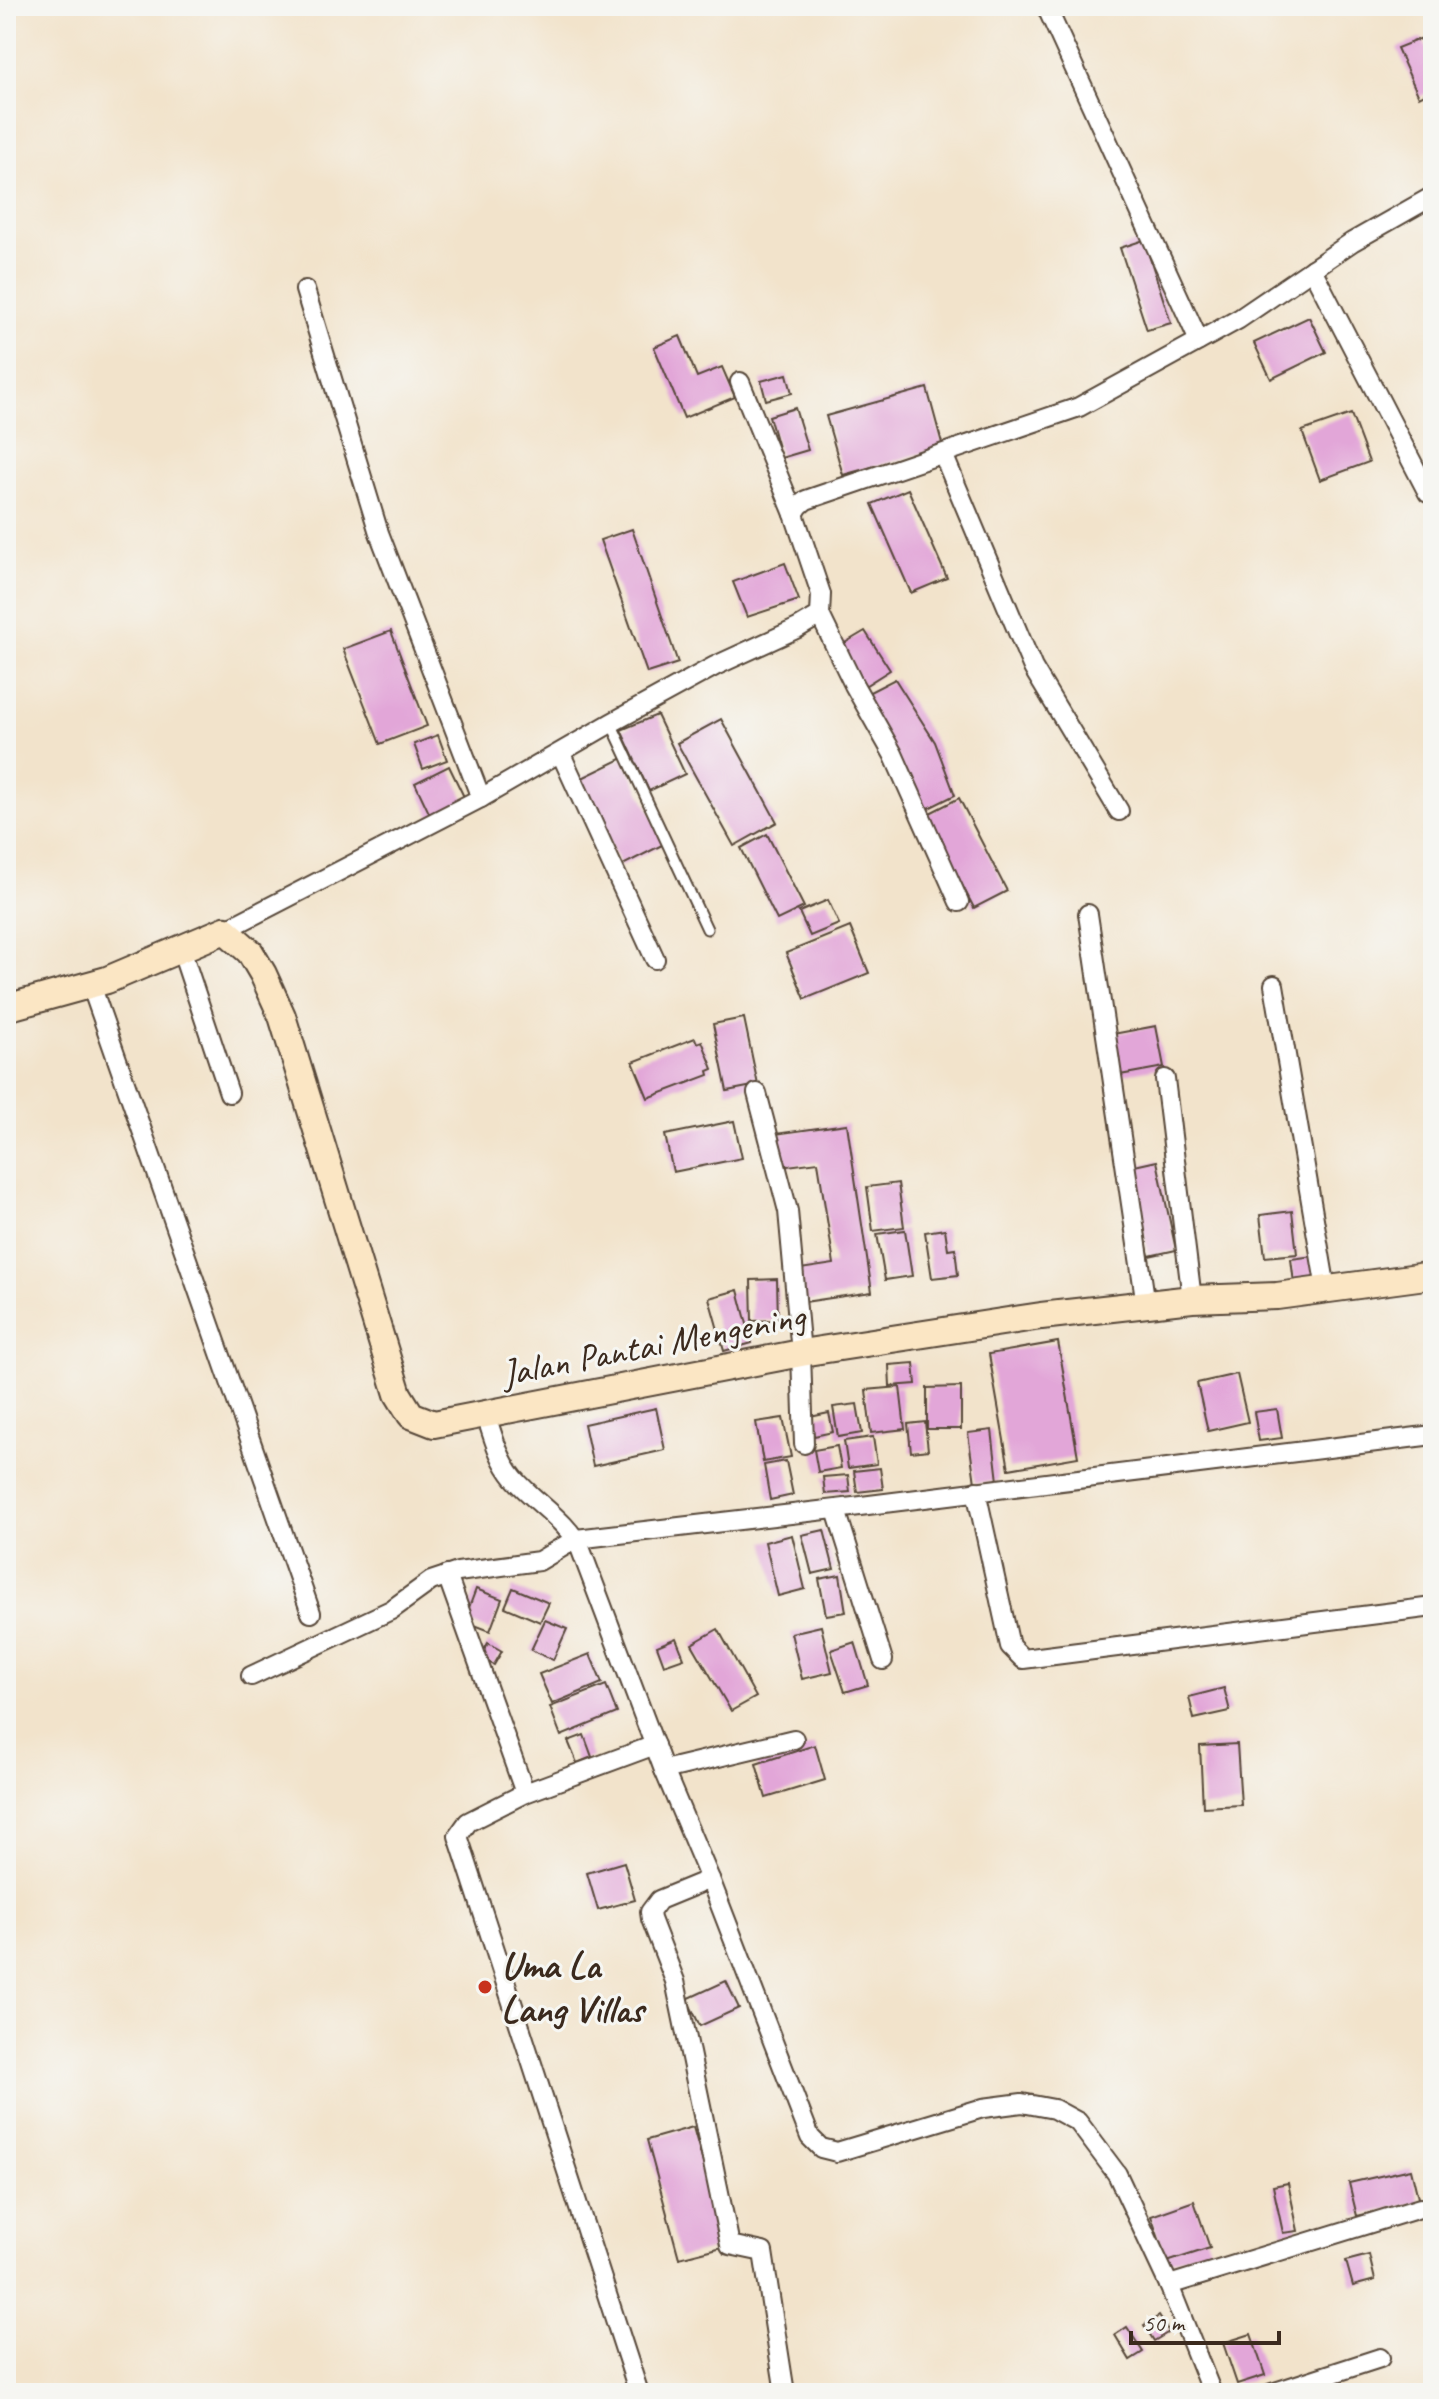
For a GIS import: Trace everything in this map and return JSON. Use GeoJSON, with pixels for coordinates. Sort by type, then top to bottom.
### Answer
{"type":"FeatureCollection","features":[{"type":"Feature","properties":{"kind":"street"},"geometry":{"type":"LineString","coordinates":[[1046,6],[1199,341]]}},
{"type":"Feature","properties":{"kind":"street"},"geometry":{"type":"LineString","coordinates":[[794,514],[806,500],[1079,407],[1239,319],[1352,242],[1433,196]]}},
{"type":"Feature","properties":{"kind":"street"},"geometry":{"type":"LineString","coordinates":[[1312,269],[1428,493]]}},
{"type":"Feature","properties":{"kind":"street"},"geometry":{"type":"LineString","coordinates":[[305,290],[379,533],[481,798]]}},
{"type":"Feature","properties":{"kind":"street"},"geometry":{"type":"LineString","coordinates":[[740,382],[794,514],[821,594],[820,615],[854,685],[893,754],[959,902]]}},
{"type":"Feature","properties":{"kind":"street"},"geometry":{"type":"LineString","coordinates":[[943,454],[1033,668],[1119,811]]}},
{"type":"Feature","properties":{"kind":"street"},"geometry":{"type":"LineString","coordinates":[[6,1008],[91,985],[225,930],[481,798],[715,666],[820,615]]}},
{"type":"Feature","properties":{"kind":"street"},"geometry":{"type":"LineString","coordinates":[[561,754],[655,959]]}},
{"type":"Feature","properties":{"kind":"street"},"geometry":{"type":"LineString","coordinates":[[1088,914],[1146,1305]]}},
{"type":"Feature","properties":{"kind":"street","name":"Jalan Pantai Mengening"},"geometry":{"type":"LineString","coordinates":[[225,930],[250,952],[282,1016],[398,1394],[411,1415],[434,1424],[801,1353],[1041,1316],[1192,1299],[1277,1296],[1433,1275]]}},
{"type":"Feature","properties":{"kind":"street"},"geometry":{"type":"LineString","coordinates":[[181,949],[229,1093]]}},
{"type":"Feature","properties":{"kind":"street"},"geometry":{"type":"LineString","coordinates":[[91,985],[311,1613]]}},
{"type":"Feature","properties":{"kind":"street"},"geometry":{"type":"LineString","coordinates":[[1274,985],[1326,1289]]}},
{"type":"Feature","properties":{"kind":"street"},"geometry":{"type":"LineString","coordinates":[[1165,1079],[1192,1299]]}},
{"type":"Feature","properties":{"kind":"street"},"geometry":{"type":"LineString","coordinates":[[757,1093],[788,1211],[801,1353],[804,1444]]}},
{"type":"Feature","properties":{"kind":"street"},"geometry":{"type":"LineString","coordinates":[[486,1415],[499,1454],[512,1476],[579,1544],[664,1770],[710,1879],[810,2137],[821,2148],[837,2152],[983,2108],[1022,2103],[1054,2109],[1078,2122],[1117,2174],[1169,2285],[1212,2393]]}},
{"type":"Feature","properties":{"kind":"street"},"geometry":{"type":"LineString","coordinates":[[251,1676],[391,1610],[431,1581],[447,1575],[539,1561],[579,1544],[1433,1435]]}},
{"type":"Feature","properties":{"kind":"street"},"geometry":{"type":"LineString","coordinates":[[976,1491],[1010,1646],[1023,1659],[1433,1607]]}},
{"type":"Feature","properties":{"kind":"street"},"geometry":{"type":"LineString","coordinates":[[836,1510],[883,1660]]}},
{"type":"Feature","properties":{"kind":"street"},"geometry":{"type":"LineString","coordinates":[[447,1575],[525,1793]]}},
{"type":"Feature","properties":{"kind":"street"},"geometry":{"type":"LineString","coordinates":[[664,1770],[794,1739]]}},
{"type":"Feature","properties":{"kind":"street"},"geometry":{"type":"LineString","coordinates":[[639,2393],[458,1836],[468,1822],[525,1793],[655,1745]]}},
{"type":"Feature","properties":{"kind":"street"},"geometry":{"type":"LineString","coordinates":[[710,1879],[659,1900],[650,1912],[651,1919],[675,1981],[730,2245],[763,2252],[785,2393]]}},
{"type":"Feature","properties":{"kind":"street"},"geometry":{"type":"LineString","coordinates":[[1169,2285],[1420,2208]]}},
{"type":"Feature","properties":{"kind":"street"},"geometry":{"type":"LineString","coordinates":[[1272,2393],[1380,2358]]}},
{"type":"Feature","properties":{"kind":"lane"},"geometry":{"type":"LineString","coordinates":[[611,723],[707,929]]}},
{"type":"Feature","properties":{"kind":"building"},"geometry":{"type":"Polygon","coordinates":[[[1422,38],[1433,62],[1433,90],[1419,97],[1397,48],[1422,38]]]}},
{"type":"Feature","properties":{"kind":"building"},"geometry":{"type":"Polygon","coordinates":[[[1144,240],[1171,323],[1147,330],[1120,248],[1144,240]]]}},
{"type":"Feature","properties":{"kind":"building"},"geometry":{"type":"Polygon","coordinates":[[[1309,317],[1326,352],[1271,379],[1254,343],[1309,317]]]}},
{"type":"Feature","properties":{"kind":"building"},"geometry":{"type":"Polygon","coordinates":[[[680,336],[697,377],[722,367],[735,397],[684,418],[654,347],[680,336]]]}},
{"type":"Feature","properties":{"kind":"building"},"geometry":{"type":"Polygon","coordinates":[[[787,374],[792,393],[766,400],[761,381],[787,374]]]}},
{"type":"Feature","properties":{"kind":"building"},"geometry":{"type":"Polygon","coordinates":[[[927,388],[943,447],[843,475],[826,416],[927,388]]]}},
{"type":"Feature","properties":{"kind":"building"},"geometry":{"type":"Polygon","coordinates":[[[795,408],[808,450],[781,458],[769,416],[795,408]]]}},
{"type":"Feature","properties":{"kind":"building"},"geometry":{"type":"Polygon","coordinates":[[[1351,414],[1369,462],[1320,480],[1302,431],[1351,414]]]}},
{"type":"Feature","properties":{"kind":"building"},"geometry":{"type":"Polygon","coordinates":[[[908,489],[947,578],[911,593],[872,504],[908,489]]]}},
{"type":"Feature","properties":{"kind":"building"},"geometry":{"type":"Polygon","coordinates":[[[632,529],[678,663],[647,673],[600,540],[632,529]]]}},
{"type":"Feature","properties":{"kind":"building"},"geometry":{"type":"Polygon","coordinates":[[[785,563],[799,600],[747,617],[733,582],[785,563]]]}},
{"type":"Feature","properties":{"kind":"building"},"geometry":{"type":"Polygon","coordinates":[[[391,631],[427,726],[380,744],[343,649],[391,631]]]}},
{"type":"Feature","properties":{"kind":"building"},"geometry":{"type":"Polygon","coordinates":[[[865,631],[890,670],[863,687],[838,647],[865,631]]]}},
{"type":"Feature","properties":{"kind":"building"},"geometry":{"type":"Polygon","coordinates":[[[895,679],[935,742],[955,795],[923,811],[864,695],[895,679]]]}},
{"type":"Feature","properties":{"kind":"building"},"geometry":{"type":"Polygon","coordinates":[[[657,715],[685,774],[649,791],[621,730],[657,715]]]}},
{"type":"Feature","properties":{"kind":"building"},"geometry":{"type":"Polygon","coordinates":[[[721,719],[777,822],[734,846],[677,743],[721,719]]]}},
{"type":"Feature","properties":{"kind":"building"},"geometry":{"type":"Polygon","coordinates":[[[438,735],[447,760],[423,769],[414,744],[438,735]]]}},
{"type":"Feature","properties":{"kind":"building"},"geometry":{"type":"Polygon","coordinates":[[[623,758],[666,843],[621,866],[578,780],[623,758]]]}},
{"type":"Feature","properties":{"kind":"building"},"geometry":{"type":"Polygon","coordinates":[[[449,766],[466,801],[431,817],[415,783],[449,766]]]}},
{"type":"Feature","properties":{"kind":"building"},"geometry":{"type":"Polygon","coordinates":[[[959,798],[1007,891],[974,908],[926,815],[959,798]]]}},
{"type":"Feature","properties":{"kind":"building"},"geometry":{"type":"Polygon","coordinates":[[[767,834],[804,907],[777,920],[741,848],[767,834]]]}},
{"type":"Feature","properties":{"kind":"building"},"geometry":{"type":"Polygon","coordinates":[[[828,900],[839,924],[810,936],[799,912],[828,900]]]}},
{"type":"Feature","properties":{"kind":"building"},"geometry":{"type":"Polygon","coordinates":[[[850,927],[869,973],[805,999],[786,953],[850,927]]]}},
{"type":"Feature","properties":{"kind":"building"},"geometry":{"type":"Polygon","coordinates":[[[744,1018],[758,1085],[727,1091],[713,1024],[744,1018]]]}},
{"type":"Feature","properties":{"kind":"building"},"geometry":{"type":"Polygon","coordinates":[[[1156,1026],[1164,1067],[1120,1075],[1113,1034],[1156,1026]]]}},
{"type":"Feature","properties":{"kind":"building"},"geometry":{"type":"Polygon","coordinates":[[[695,1038],[697,1043],[702,1041],[713,1069],[708,1071],[709,1075],[648,1098],[633,1062],[695,1038]]]}},
{"type":"Feature","properties":{"kind":"building"},"geometry":{"type":"Polygon","coordinates":[[[734,1121],[742,1158],[673,1172],[665,1135],[734,1121]]]}},
{"type":"Feature","properties":{"kind":"building"},"geometry":{"type":"Polygon","coordinates":[[[847,1124],[872,1292],[804,1302],[800,1269],[834,1264],[818,1162],[780,1167],[775,1134],[847,1124]]]}},
{"type":"Feature","properties":{"kind":"building"},"geometry":{"type":"Polygon","coordinates":[[[1157,1161],[1176,1250],[1149,1256],[1130,1167],[1157,1161]]]}},
{"type":"Feature","properties":{"kind":"building"},"geometry":{"type":"Polygon","coordinates":[[[898,1183],[904,1227],[873,1231],[867,1187],[898,1183]]]}},
{"type":"Feature","properties":{"kind":"building"},"geometry":{"type":"Polygon","coordinates":[[[1292,1211],[1297,1254],[1265,1257],[1260,1215],[1292,1211]]]}},
{"type":"Feature","properties":{"kind":"building"},"geometry":{"type":"Polygon","coordinates":[[[945,1229],[948,1249],[955,1248],[958,1275],[932,1278],[925,1232],[945,1229]]]}},
{"type":"Feature","properties":{"kind":"building"},"geometry":{"type":"Polygon","coordinates":[[[905,1230],[912,1276],[885,1280],[877,1234],[905,1230]]]}},
{"type":"Feature","properties":{"kind":"building"},"geometry":{"type":"Polygon","coordinates":[[[1314,1256],[1317,1288],[1295,1291],[1291,1259],[1314,1256]]]}},
{"type":"Feature","properties":{"kind":"building"},"geometry":{"type":"Polygon","coordinates":[[[777,1279],[778,1320],[752,1321],[751,1280],[777,1279]]]}},
{"type":"Feature","properties":{"kind":"building"},"geometry":{"type":"Polygon","coordinates":[[[738,1290],[752,1343],[724,1351],[709,1298],[738,1290]]]}},
{"type":"Feature","properties":{"kind":"building"},"geometry":{"type":"Polygon","coordinates":[[[1058,1342],[1078,1457],[1009,1469],[989,1354],[1058,1342]]]}},
{"type":"Feature","properties":{"kind":"building"},"geometry":{"type":"Polygon","coordinates":[[[914,1363],[916,1384],[890,1386],[889,1365],[914,1363]]]}},
{"type":"Feature","properties":{"kind":"building"},"geometry":{"type":"Polygon","coordinates":[[[1237,1374],[1248,1422],[1208,1431],[1197,1383],[1237,1374]]]}},
{"type":"Feature","properties":{"kind":"building"},"geometry":{"type":"Polygon","coordinates":[[[900,1387],[905,1429],[871,1433],[866,1390],[900,1387]]]}},
{"type":"Feature","properties":{"kind":"building"},"geometry":{"type":"Polygon","coordinates":[[[961,1387],[961,1429],[927,1429],[927,1388],[961,1387]]]}},
{"type":"Feature","properties":{"kind":"building"},"geometry":{"type":"Polygon","coordinates":[[[857,1404],[862,1433],[838,1437],[833,1407],[857,1404]]]}},
{"type":"Feature","properties":{"kind":"building"},"geometry":{"type":"Polygon","coordinates":[[[656,1408],[665,1450],[593,1466],[584,1424],[656,1408]]]}},
{"type":"Feature","properties":{"kind":"building"},"geometry":{"type":"Polygon","coordinates":[[[1277,1409],[1282,1438],[1259,1441],[1254,1412],[1277,1409]]]}},
{"type":"Feature","properties":{"kind":"building"},"geometry":{"type":"Polygon","coordinates":[[[829,1413],[833,1432],[814,1436],[810,1417],[829,1413]]]}},
{"type":"Feature","properties":{"kind":"building"},"geometry":{"type":"Polygon","coordinates":[[[783,1418],[791,1457],[763,1462],[756,1422],[783,1418]]]}},
{"type":"Feature","properties":{"kind":"building"},"geometry":{"type":"Polygon","coordinates":[[[925,1422],[928,1450],[911,1452],[908,1424],[925,1422]]]}},
{"type":"Feature","properties":{"kind":"building"},"geometry":{"type":"Polygon","coordinates":[[[992,1430],[998,1481],[975,1483],[968,1433],[992,1430]]]}},
{"type":"Feature","properties":{"kind":"building"},"geometry":{"type":"Polygon","coordinates":[[[873,1437],[877,1464],[848,1468],[844,1441],[873,1437]]]}},
{"type":"Feature","properties":{"kind":"building"},"geometry":{"type":"Polygon","coordinates":[[[837,1446],[841,1468],[818,1472],[814,1450],[837,1446]]]}},
{"type":"Feature","properties":{"kind":"building"},"geometry":{"type":"Polygon","coordinates":[[[786,1461],[793,1495],[770,1500],[764,1465],[786,1461]]]}},
{"type":"Feature","properties":{"kind":"building"},"geometry":{"type":"Polygon","coordinates":[[[880,1468],[883,1489],[857,1492],[854,1471],[880,1468]]]}},
{"type":"Feature","properties":{"kind":"building"},"geometry":{"type":"Polygon","coordinates":[[[848,1475],[850,1492],[825,1494],[823,1477],[848,1475]]]}},
{"type":"Feature","properties":{"kind":"building"},"geometry":{"type":"Polygon","coordinates":[[[824,1530],[834,1569],[812,1574],[802,1535],[824,1530]]]}},
{"type":"Feature","properties":{"kind":"building"},"geometry":{"type":"Polygon","coordinates":[[[792,1535],[805,1589],[778,1596],[765,1542],[792,1535]]]}},
{"type":"Feature","properties":{"kind":"building"},"geometry":{"type":"Polygon","coordinates":[[[840,1575],[846,1612],[826,1615],[819,1579],[840,1575]]]}},
{"type":"Feature","properties":{"kind":"building"},"geometry":{"type":"Polygon","coordinates":[[[513,1588],[549,1603],[540,1622],[505,1607],[513,1588]]]}},
{"type":"Feature","properties":{"kind":"building"},"geometry":{"type":"Polygon","coordinates":[[[476,1589],[502,1599],[490,1631],[464,1621],[476,1589]]]}},
{"type":"Feature","properties":{"kind":"building"},"geometry":{"type":"Polygon","coordinates":[[[545,1620],[567,1629],[553,1660],[531,1650],[545,1620]]]}},
{"type":"Feature","properties":{"kind":"building"},"geometry":{"type":"Polygon","coordinates":[[[821,1626],[832,1672],[802,1679],[791,1633],[821,1626]]]}},
{"type":"Feature","properties":{"kind":"building"},"geometry":{"type":"Polygon","coordinates":[[[718,1629],[756,1697],[731,1711],[692,1644],[718,1629]]]}},
{"type":"Feature","properties":{"kind":"building"},"geometry":{"type":"Polygon","coordinates":[[[676,1638],[684,1658],[664,1665],[657,1646],[676,1638]]]}},
{"type":"Feature","properties":{"kind":"building"},"geometry":{"type":"Polygon","coordinates":[[[855,1642],[868,1685],[845,1692],[831,1650],[855,1642]]]}},
{"type":"Feature","properties":{"kind":"building"},"geometry":{"type":"Polygon","coordinates":[[[488,1643],[502,1651],[494,1665],[480,1658],[488,1643]]]}},
{"type":"Feature","properties":{"kind":"building"},"geometry":{"type":"Polygon","coordinates":[[[590,1654],[602,1683],[552,1704],[539,1674],[590,1654]]]}},
{"type":"Feature","properties":{"kind":"building"},"geometry":{"type":"Polygon","coordinates":[[[606,1685],[617,1713],[561,1736],[550,1707],[606,1685]]]}},
{"type":"Feature","properties":{"kind":"building"},"geometry":{"type":"Polygon","coordinates":[[[1224,1688],[1230,1711],[1194,1719],[1189,1697],[1224,1688]]]}},
{"type":"Feature","properties":{"kind":"building"},"geometry":{"type":"Polygon","coordinates":[[[584,1735],[592,1757],[577,1763],[568,1741],[584,1735]]]}},
{"type":"Feature","properties":{"kind":"building"},"geometry":{"type":"Polygon","coordinates":[[[1237,1744],[1241,1805],[1203,1807],[1200,1746],[1237,1744]]]}},
{"type":"Feature","properties":{"kind":"building"},"geometry":{"type":"Polygon","coordinates":[[[815,1745],[825,1780],[766,1798],[756,1764],[815,1745]]]}},
{"type":"Feature","properties":{"kind":"building"},"geometry":{"type":"Polygon","coordinates":[[[624,1862],[635,1900],[598,1910],[587,1873],[624,1862]]]}},
{"type":"Feature","properties":{"kind":"building"},"geometry":{"type":"Polygon","coordinates":[[[726,1981],[739,2008],[700,2026],[687,1999],[726,1981]]]}},
{"type":"Feature","properties":{"kind":"building"},"geometry":{"type":"Polygon","coordinates":[[[693,2127],[726,2246],[679,2258],[647,2140],[693,2127]]]}},
{"type":"Feature","properties":{"kind":"building"},"geometry":{"type":"Polygon","coordinates":[[[1411,2169],[1419,2202],[1357,2216],[1349,2183],[1411,2169]]]}},
{"type":"Feature","properties":{"kind":"building"},"geometry":{"type":"Polygon","coordinates":[[[1288,2183],[1298,2231],[1283,2233],[1273,2186],[1288,2183]]]}},
{"type":"Feature","properties":{"kind":"building"},"geometry":{"type":"Polygon","coordinates":[[[1194,2201],[1210,2248],[1167,2262],[1151,2216],[1194,2201]]]}},
{"type":"Feature","properties":{"kind":"building"},"geometry":{"type":"Polygon","coordinates":[[[1369,2255],[1375,2280],[1353,2286],[1346,2261],[1369,2255]]]}},
{"type":"Feature","properties":{"kind":"building"},"geometry":{"type":"Polygon","coordinates":[[[1159,2316],[1169,2332],[1154,2341],[1144,2325],[1159,2316]]]}},
{"type":"Feature","properties":{"kind":"building"},"geometry":{"type":"Polygon","coordinates":[[[1127,2327],[1143,2352],[1130,2360],[1115,2335],[1127,2327]]]}},
{"type":"Feature","properties":{"kind":"building"},"geometry":{"type":"Polygon","coordinates":[[[1251,2334],[1265,2375],[1237,2384],[1223,2343],[1251,2334]]]}},
{"type":"Feature","properties":{"kind":"place","name":"Uma La Lang Villas"},"geometry":{"type":"Point","coordinates":[485,1987]}}]}
